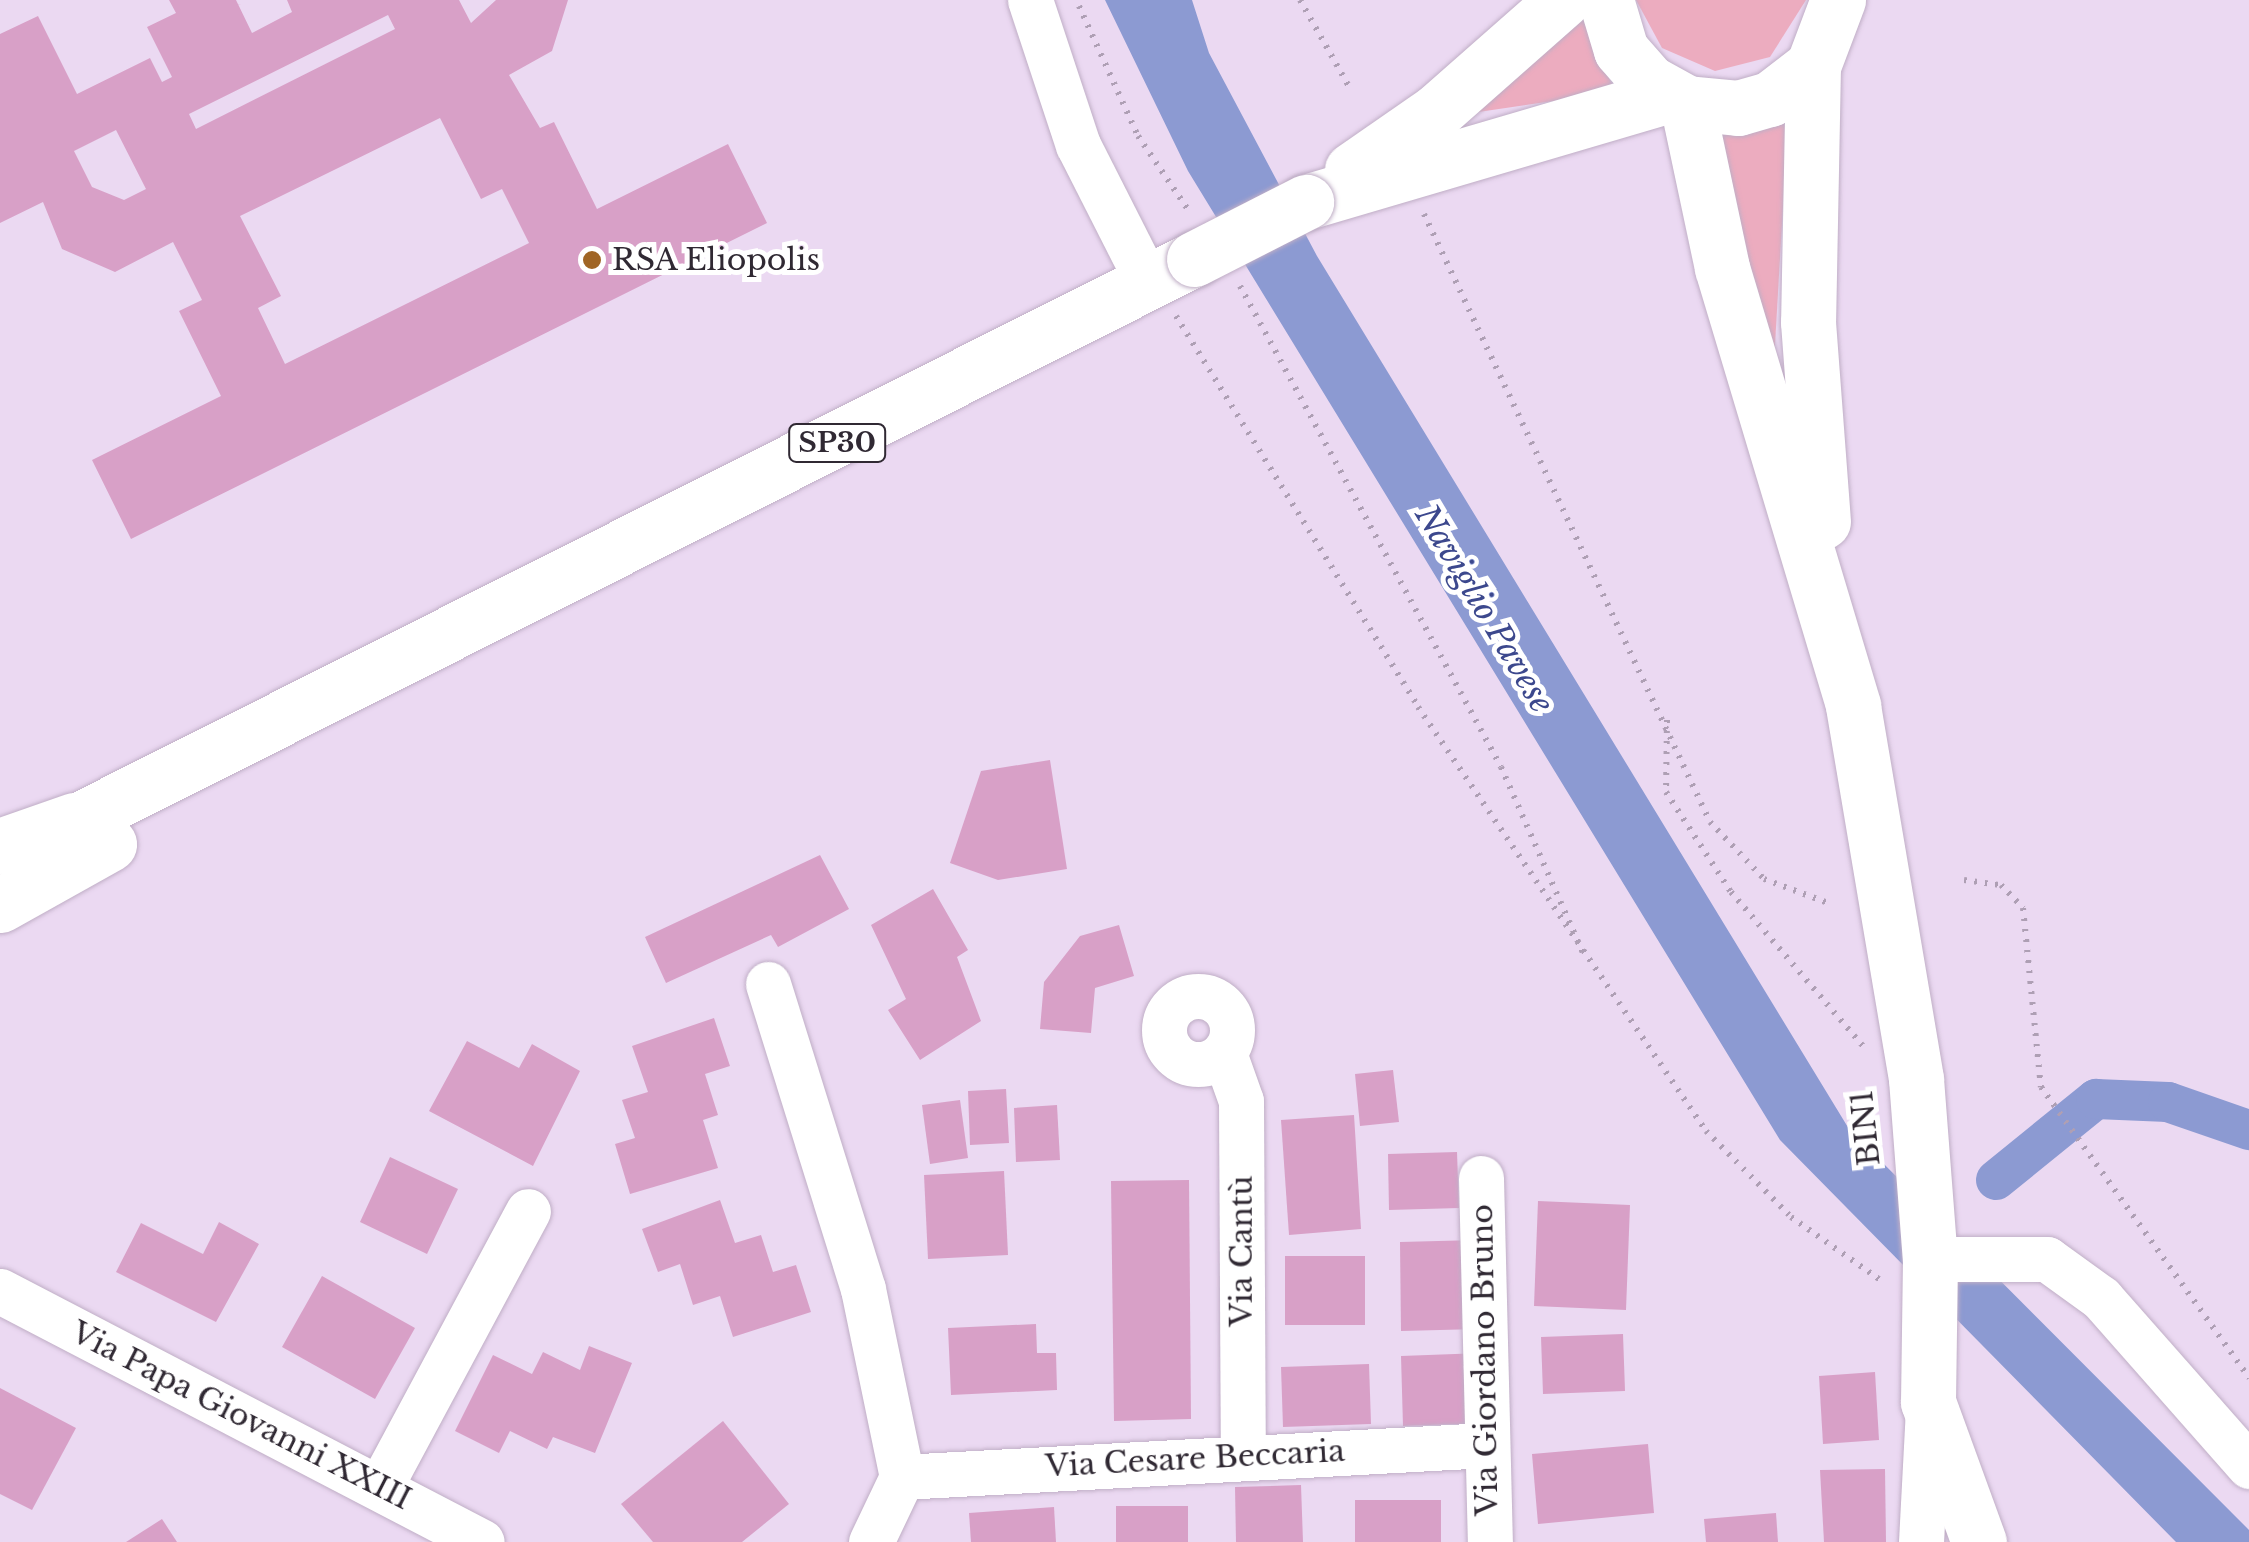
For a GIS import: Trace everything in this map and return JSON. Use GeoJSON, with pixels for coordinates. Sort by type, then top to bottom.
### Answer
{"type":"FeatureCollection","features":[{"type":"Feature","properties":{"kind":"main road","name":"SP30"},"geometry":{"type":"LineString","coordinates":[[0,861],[74,820],[525,598],[1306,202],[1437,111],[1563,0]]}},
{"type":"Feature","properties":{"kind":"main road"},"geometry":{"type":"LineString","coordinates":[[1606,0],[1620,50],[1677,99],[1738,108],[1770,99],[1825,38],[1877,0]]}},
{"type":"Feature","properties":{"kind":"main road"},"geometry":{"type":"LineString","coordinates":[[1825,38],[1808,322],[1830,618],[1916,1080],[1905,1280],[1928,1402],[1979,1542]]}},
{"type":"Feature","properties":{"kind":"main road","name":"SP30"},"geometry":{"type":"LineString","coordinates":[[1306,202],[1677,99]]}},
{"type":"Feature","properties":{"kind":"main road"},"geometry":{"type":"LineString","coordinates":[[1677,99],[1722,268],[1830,618]]}},
{"type":"Feature","properties":{"kind":"main road","name":"SP30"},"geometry":{"type":"LineString","coordinates":[[0,904],[525,598]]}},
{"type":"Feature","properties":{"kind":"main road"},"geometry":{"type":"LineString","coordinates":[[0,846],[74,820]]}},
{"type":"Feature","properties":{"kind":"street"},"geometry":{"type":"LineString","coordinates":[[1030,0],[1078,145],[1191,258]]}},
{"type":"Feature","properties":{"kind":"street"},"geometry":{"type":"LineString","coordinates":[[768,984],[862,1290],[902,1477],[871,1542]]}},
{"type":"Feature","properties":{"kind":"street","name":"Via Cantù"},"geometry":{"type":"LineString","coordinates":[[1224,1053],[1241,1101],[1243,1453]]}},
{"type":"Feature","properties":{"kind":"street","name":"Via Giordano Bruno"},"geometry":{"type":"LineString","coordinates":[[1480,1178],[1490,1542]]}},
{"type":"Feature","properties":{"kind":"street"},"geometry":{"type":"LineString","coordinates":[[380,1487],[528,1211]]}},
{"type":"Feature","properties":{"kind":"street"},"geometry":{"type":"LineString","coordinates":[[1905,1280],[2048,1259],[2101,1298],[2249,1466]]}},
{"type":"Feature","properties":{"kind":"street","name":"Via Papa Giovanni XXIII"},"geometry":{"type":"LineString","coordinates":[[0,1291],[482,1542]]}},
{"type":"Feature","properties":{"kind":"street"},"geometry":{"type":"LineString","coordinates":[[1921,1542],[1928,1402]]}},
{"type":"Feature","properties":{"kind":"street","name":"Via Cesare Beccaria"},"geometry":{"type":"LineString","coordinates":[[902,1477],[1243,1453],[1487,1445]]}},
{"type":"Feature","properties":{"kind":"path"},"geometry":{"type":"LineString","coordinates":[[1076,0],[1191,258],[1501,767],[1595,978]]}},
{"type":"Feature","properties":{"kind":"path"},"geometry":{"type":"LineString","coordinates":[[1300,0],[1348,85]]}},
{"type":"Feature","properties":{"kind":"path"},"geometry":{"type":"LineString","coordinates":[[1424,214],[1727,848],[1785,892],[1828,903]]}},
{"type":"Feature","properties":{"kind":"path"},"geometry":{"type":"LineString","coordinates":[[1191,258],[1200,342],[1418,707],[1595,978],[1746,1175],[1878,1280],[1905,1280]]}},
{"type":"Feature","properties":{"kind":"path","name":"BIN1"},"geometry":{"type":"LineString","coordinates":[[1667,720],[1666,792],[1824,1010],[1881,1062]]}},
{"type":"Feature","properties":{"kind":"path"},"geometry":{"type":"LineString","coordinates":[[1964,880],[2002,885],[2024,908],[2041,1087],[2074,1145],[2249,1378]]}},
{"type":"Feature","properties":{"kind":"path"},"geometry":{"type":"LineString","coordinates":[[1878,1280],[1905,1280]]}},
{"type":"Feature","properties":{"kind":"path"},"geometry":{"type":"LineString","coordinates":[[1878,1280],[1905,1280]]}},
{"type":"Feature","properties":{"kind":"shaded area"},"geometry":{"type":"Polygon","coordinates":[[[1575,0],[1615,92],[1458,115],[1575,0]]]}},
{"type":"Feature","properties":{"kind":"shaded area"},"geometry":{"type":"Polygon","coordinates":[[[1636,0],[1806,0],[1770,57],[1715,71],[1662,48],[1636,0]]]}},
{"type":"Feature","properties":{"kind":"shaded area"},"geometry":{"type":"Polygon","coordinates":[[[1788,119],[1773,379],[1708,133],[1788,119]]]}},
{"type":"Feature","properties":{"kind":"water","name":"Naviglio Pavese"},"geometry":{"type":"Polygon","coordinates":[[[1105,0],[1192,0],[1209,53],[1317,256],[1849,1129],[2249,1530],[2249,1542],[2176,1542],[1780,1140],[1188,171],[1105,0]]]}},
{"type":"Feature","properties":{"kind":"building","name":"RSA Eliopolis"},"geometry":{"type":"Polygon","coordinates":[[[169,0],[236,0],[252,33],[292,12],[287,0],[459,0],[471,23],[496,0],[568,0],[552,51],[509,75],[540,128],[554,122],[597,209],[728,144],[767,223],[131,539],[92,460],[221,396],[179,311],[202,300],[173,242],[115,272],[62,249],[43,202],[0,223],[0,34],[38,16],[77,94],[150,58],[162,82],[172,77],[147,27],[176,13],[169,0]],[[388,15],[189,114],[196,129],[395,29],[388,15]],[[440,118],[240,216],[281,296],[258,308],[285,364],[529,243],[502,189],[481,199],[440,118]],[[116,130],[74,151],[92,187],[124,200],[146,189],[116,130]]]}},
{"type":"Feature","properties":{"kind":"building"},"geometry":{"type":"Polygon","coordinates":[[[1050,760],[1067,869],[998,880],[950,863],[981,771],[1050,760]]]}},
{"type":"Feature","properties":{"kind":"building"},"geometry":{"type":"Polygon","coordinates":[[[820,855],[849,909],[778,947],[771,935],[666,983],[645,937],[820,855]]]}},
{"type":"Feature","properties":{"kind":"building"},"geometry":{"type":"Polygon","coordinates":[[[933,889],[968,950],[957,957],[981,1021],[920,1060],[888,1010],[906,999],[871,925],[933,889]]]}},
{"type":"Feature","properties":{"kind":"building"},"geometry":{"type":"Polygon","coordinates":[[[1119,925],[1134,976],[1095,988],[1091,1033],[1040,1029],[1044,982],[1080,936],[1119,925]]]}},
{"type":"Feature","properties":{"kind":"building"},"geometry":{"type":"Polygon","coordinates":[[[714,1018],[730,1066],[705,1074],[718,1115],[703,1120],[718,1168],[630,1194],[615,1144],[635,1138],[622,1100],[648,1092],[632,1046],[714,1018]]]}},
{"type":"Feature","properties":{"kind":"building"},"geometry":{"type":"Polygon","coordinates":[[[467,1041],[519,1068],[532,1044],[580,1071],[533,1166],[429,1111],[467,1041]]]}},
{"type":"Feature","properties":{"kind":"building"},"geometry":{"type":"Polygon","coordinates":[[[1393,1070],[1399,1122],[1360,1126],[1355,1074],[1393,1070]]]}},
{"type":"Feature","properties":{"kind":"building"},"geometry":{"type":"Polygon","coordinates":[[[1006,1089],[1009,1143],[970,1145],[968,1091],[1006,1089]]]}},
{"type":"Feature","properties":{"kind":"building"},"geometry":{"type":"Polygon","coordinates":[[[960,1100],[968,1158],[930,1164],[922,1105],[960,1100]]]}},
{"type":"Feature","properties":{"kind":"building"},"geometry":{"type":"Polygon","coordinates":[[[1057,1105],[1060,1160],[1016,1162],[1014,1108],[1057,1105]]]}},
{"type":"Feature","properties":{"kind":"building"},"geometry":{"type":"Polygon","coordinates":[[[1354,1115],[1361,1229],[1289,1235],[1281,1120],[1354,1115]]]}},
{"type":"Feature","properties":{"kind":"building"},"geometry":{"type":"Polygon","coordinates":[[[1457,1152],[1459,1208],[1389,1210],[1388,1154],[1457,1152]]]}},
{"type":"Feature","properties":{"kind":"building"},"geometry":{"type":"Polygon","coordinates":[[[390,1157],[458,1189],[427,1254],[360,1222],[390,1157]]]}},
{"type":"Feature","properties":{"kind":"building"},"geometry":{"type":"Polygon","coordinates":[[[1004,1171],[1008,1255],[928,1259],[924,1175],[1004,1171]]]}},
{"type":"Feature","properties":{"kind":"building"},"geometry":{"type":"Polygon","coordinates":[[[1189,1180],[1191,1419],[1114,1421],[1111,1181],[1189,1180]]]}},
{"type":"Feature","properties":{"kind":"building"},"geometry":{"type":"Polygon","coordinates":[[[720,1200],[735,1243],[761,1235],[773,1272],[796,1265],[811,1312],[733,1337],[720,1296],[693,1305],[680,1264],[658,1272],[642,1229],[720,1200]]]}},
{"type":"Feature","properties":{"kind":"building"},"geometry":{"type":"Polygon","coordinates":[[[1538,1201],[1630,1205],[1626,1310],[1534,1306],[1538,1201]]]}},
{"type":"Feature","properties":{"kind":"building"},"geometry":{"type":"Polygon","coordinates":[[[219,1222],[259,1244],[216,1322],[116,1272],[141,1223],[203,1254],[219,1222]]]}},
{"type":"Feature","properties":{"kind":"building"},"geometry":{"type":"Polygon","coordinates":[[[1477,1240],[1479,1329],[1401,1331],[1400,1242],[1477,1240]]]}},
{"type":"Feature","properties":{"kind":"building"},"geometry":{"type":"Polygon","coordinates":[[[1285,1256],[1365,1256],[1365,1325],[1285,1325],[1285,1256]]]}},
{"type":"Feature","properties":{"kind":"building"},"geometry":{"type":"Polygon","coordinates":[[[322,1276],[415,1328],[375,1399],[282,1347],[322,1276]]]}},
{"type":"Feature","properties":{"kind":"building"},"geometry":{"type":"Polygon","coordinates":[[[1036,1324],[1037,1353],[1056,1353],[1057,1390],[951,1395],[948,1328],[1036,1324]]]}},
{"type":"Feature","properties":{"kind":"building"},"geometry":{"type":"Polygon","coordinates":[[[1623,1334],[1625,1391],[1543,1394],[1541,1337],[1623,1334]]]}},
{"type":"Feature","properties":{"kind":"building"},"geometry":{"type":"Polygon","coordinates":[[[589,1346],[632,1363],[595,1453],[553,1437],[547,1449],[510,1431],[499,1453],[455,1431],[493,1355],[532,1374],[543,1352],[580,1370],[589,1346]]]}},
{"type":"Feature","properties":{"kind":"building"},"geometry":{"type":"Polygon","coordinates":[[[1482,1353],[1484,1423],[1403,1426],[1401,1356],[1482,1353]]]}},
{"type":"Feature","properties":{"kind":"building"},"geometry":{"type":"Polygon","coordinates":[[[1369,1364],[1371,1424],[1283,1427],[1281,1367],[1369,1364]]]}},
{"type":"Feature","properties":{"kind":"building"},"geometry":{"type":"Polygon","coordinates":[[[1875,1372],[1879,1440],[1823,1444],[1819,1376],[1875,1372]]]}},
{"type":"Feature","properties":{"kind":"building"},"geometry":{"type":"Polygon","coordinates":[[[0,1388],[76,1428],[32,1510],[0,1494],[0,1388]]]}},
{"type":"Feature","properties":{"kind":"building"},"geometry":{"type":"Polygon","coordinates":[[[723,1421],[789,1504],[742,1542],[653,1542],[621,1504],[723,1421]]]}},
{"type":"Feature","properties":{"kind":"building"},"geometry":{"type":"Polygon","coordinates":[[[1648,1444],[1654,1513],[1538,1524],[1532,1454],[1648,1444]]]}},
{"type":"Feature","properties":{"kind":"building"},"geometry":{"type":"Polygon","coordinates":[[[1885,1469],[1886,1542],[1824,1542],[1820,1470],[1885,1469]]]}},
{"type":"Feature","properties":{"kind":"building"},"geometry":{"type":"Polygon","coordinates":[[[1301,1485],[1303,1542],[1236,1542],[1235,1487],[1301,1485]]]}},
{"type":"Feature","properties":{"kind":"building"},"geometry":{"type":"Polygon","coordinates":[[[1355,1500],[1441,1500],[1441,1542],[1355,1542],[1355,1500]]]}},
{"type":"Feature","properties":{"kind":"building"},"geometry":{"type":"Polygon","coordinates":[[[1116,1506],[1188,1506],[1188,1542],[1116,1542],[1116,1506]]]}},
{"type":"Feature","properties":{"kind":"building"},"geometry":{"type":"Polygon","coordinates":[[[1054,1507],[1056,1542],[971,1542],[969,1513],[1054,1507]]]}},
{"type":"Feature","properties":{"kind":"building"},"geometry":{"type":"Polygon","coordinates":[[[1776,1513],[1778,1542],[1706,1542],[1704,1519],[1776,1513]]]}},
{"type":"Feature","properties":{"kind":"building"},"geometry":{"type":"Polygon","coordinates":[[[162,1519],[177,1542],[126,1542],[162,1519]]]}},
{"type":"Feature","properties":{"kind":"waterway"},"geometry":{"type":"LineString","coordinates":[[1996,1180],[2096,1099],[2168,1102],[2249,1130]]}},
{"type":"Feature","properties":{"kind":"place","name":"RSA Eliopolis"},"geometry":{"type":"Point","coordinates":[592,260]}}]}
